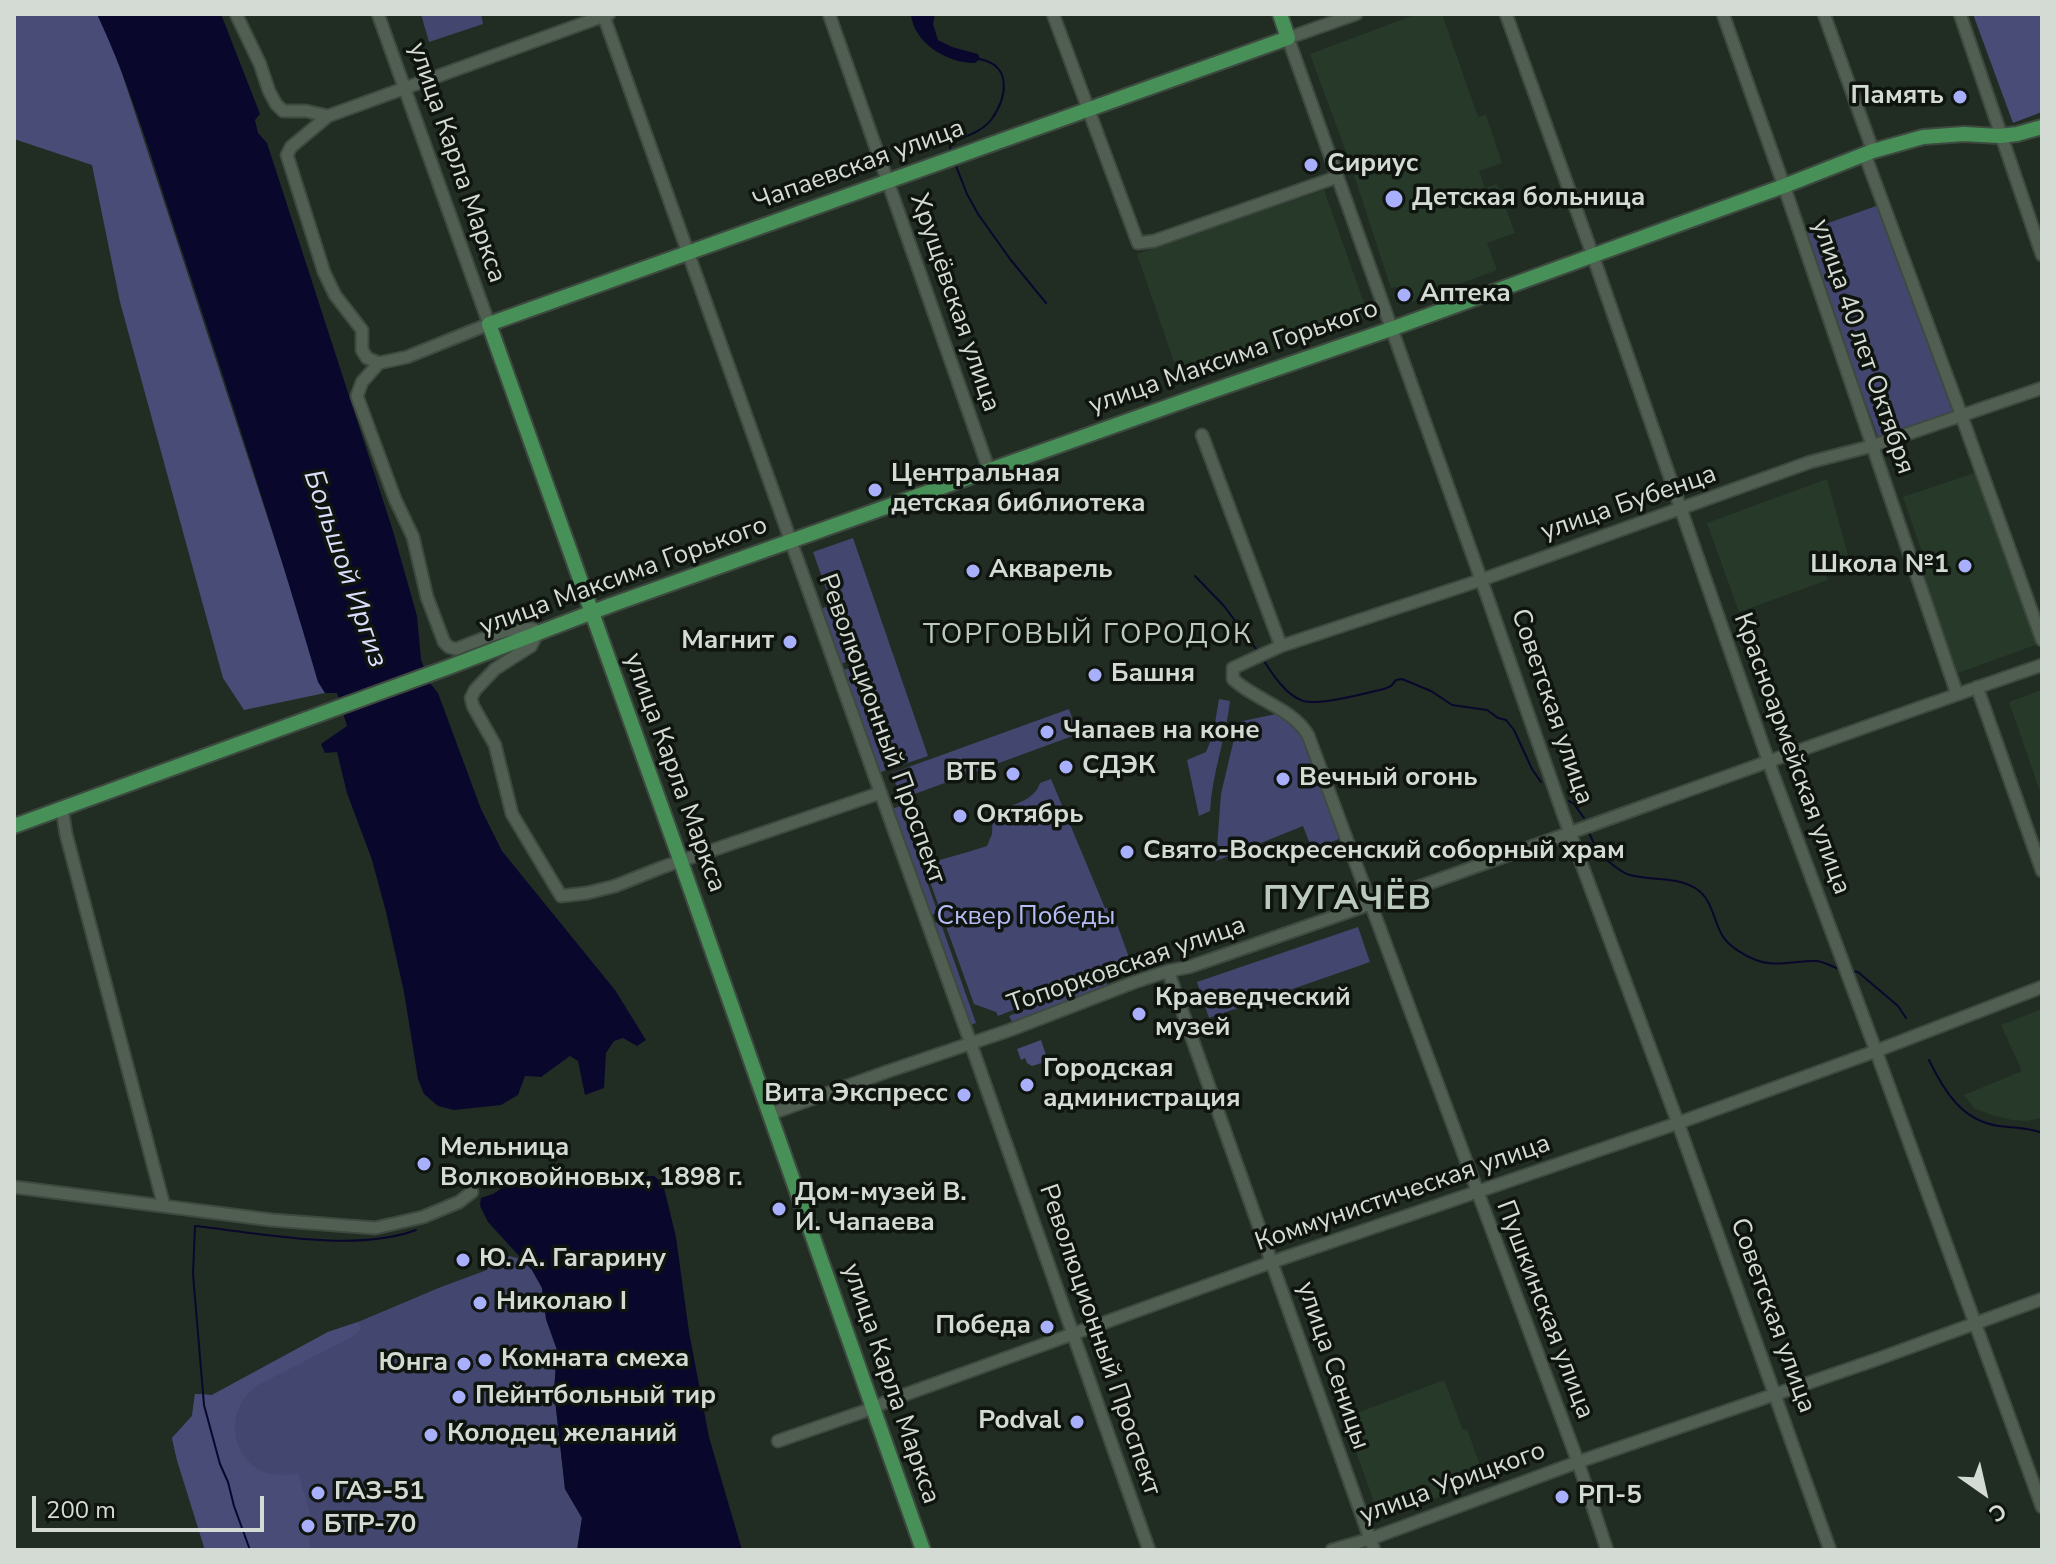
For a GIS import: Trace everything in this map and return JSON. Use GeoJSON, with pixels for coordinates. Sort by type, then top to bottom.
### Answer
{"type":"FeatureCollection","features":[{"type":"Feature","properties":{"kind":"main road","name":"Советская улица"},"geometry":{"type":"LineString","coordinates":[[1280,14],[1288,38]]}},
{"type":"Feature","properties":{"kind":"main road","name":"Чапаевская улица"},"geometry":{"type":"LineString","coordinates":[[489,324],[1288,38]]}},
{"type":"Feature","properties":{"kind":"main road","name":"улица Максима Горького"},"geometry":{"type":"LineString","coordinates":[[14,826],[591,613],[1391,329],[1869,153],[1923,137],[1964,134],[2000,136],[2042,127]]}},
{"type":"Feature","properties":{"kind":"main road","name":"улица Карла Маркса"},"geometry":{"type":"LineString","coordinates":[[489,324],[923,1550]]}},
{"type":"Feature","properties":{"kind":"street"},"geometry":{"type":"LineString","coordinates":[[236,14],[276,104],[283,111],[306,111],[328,116]]}},
{"type":"Feature","properties":{"kind":"street","name":"улица Карла Маркса"},"geometry":{"type":"LineString","coordinates":[[378,14],[489,324]]}},
{"type":"Feature","properties":{"kind":"street","name":"Хрущёвская улица"},"geometry":{"type":"LineString","coordinates":[[829,14],[989,470]]}},
{"type":"Feature","properties":{"kind":"street"},"geometry":{"type":"LineString","coordinates":[[1053,14],[1138,243],[1154,241],[1337,177]]}},
{"type":"Feature","properties":{"kind":"street","name":"Чапаевская улица"},"geometry":{"type":"LineString","coordinates":[[1288,38],[1356,14]]}},
{"type":"Feature","properties":{"kind":"street","name":"Красноармейская улица"},"geometry":{"type":"LineString","coordinates":[[1506,14],[1769,761],[2042,1507]]}},
{"type":"Feature","properties":{"kind":"street","name":"улица 40 лет Октября"},"geometry":{"type":"LineString","coordinates":[[1723,14],[1957,694]]}},
{"type":"Feature","properties":{"kind":"street"},"geometry":{"type":"LineString","coordinates":[[1824,14],[1869,153],[2042,640]]}},
{"type":"Feature","properties":{"kind":"street"},"geometry":{"type":"LineString","coordinates":[[1960,14],[2042,255]]}},
{"type":"Feature","properties":{"kind":"street"},"geometry":{"type":"LineString","coordinates":[[605,15],[328,116],[291,147],[287,155],[324,272],[335,295],[362,330],[362,350],[367,358],[379,363],[362,382],[357,396],[395,499],[413,537],[427,597],[444,642],[449,647],[456,649],[527,628],[534,629],[537,634],[531,646],[495,669],[471,698],[495,745],[512,814],[561,896],[615,886],[880,793]]}},
{"type":"Feature","properties":{"kind":"street","name":"Революционный Проспект"},"geometry":{"type":"LineString","coordinates":[[605,15],[1149,1550]]}},
{"type":"Feature","properties":{"kind":"street","name":"Советская улица"},"geometry":{"type":"LineString","coordinates":[[1288,38],[1570,834],[1678,1123],[1830,1550]]}},
{"type":"Feature","properties":{"kind":"street","name":"Чапаевская улица"},"geometry":{"type":"LineString","coordinates":[[379,363],[407,357],[489,324]]}},
{"type":"Feature","properties":{"kind":"street","name":"улица Бубенца"},"geometry":{"type":"LineString","coordinates":[[1233,668],[1281,646],[1481,580],[1810,462],[1872,446],[2042,388]]}},
{"type":"Feature","properties":{"kind":"street"},"geometry":{"type":"LineString","coordinates":[[1202,435],[1281,646]]}},
{"type":"Feature","properties":{"kind":"street","name":"Топорковская улица"},"geometry":{"type":"LineString","coordinates":[[770,1114],[1168,971],[1189,967],[1371,905],[2042,665]]}},
{"type":"Feature","properties":{"kind":"street","name":"Пушкинская улица"},"geometry":{"type":"LineString","coordinates":[[1233,668],[1233,679],[1243,689],[1304,727],[1308,735],[1578,1462],[1607,1550]]}},
{"type":"Feature","properties":{"kind":"street"},"geometry":{"type":"LineString","coordinates":[[1977,687],[2042,871]]}},
{"type":"Feature","properties":{"kind":"street"},"geometry":{"type":"LineString","coordinates":[[62,808],[66,834],[164,1206]]}},
{"type":"Feature","properties":{"kind":"street","name":"улица Сеницы"},"geometry":{"type":"LineString","coordinates":[[1168,971],[1372,1544]]}},
{"type":"Feature","properties":{"kind":"street","name":"Коммунистическая улица"},"geometry":{"type":"LineString","coordinates":[[778,1441],[1272,1262],[1678,1123],[2042,987]]}},
{"type":"Feature","properties":{"kind":"street"},"geometry":{"type":"LineString","coordinates":[[14,1187],[272,1220],[375,1228],[423,1217],[459,1202],[472,1192]]}},
{"type":"Feature","properties":{"kind":"street","name":"улица Урицкого"},"geometry":{"type":"LineString","coordinates":[[1332,1550],[1372,1544],[1578,1462],[2042,1299]]}},
{"type":"Feature","properties":{"kind":"shaded area"},"geometry":{"type":"Polygon","coordinates":[[[14,14],[97,14],[117,58],[325,693],[244,710],[223,678],[120,302],[92,165],[14,139],[14,14]]]}},
{"type":"Feature","properties":{"kind":"shaded area"},"geometry":{"type":"Polygon","coordinates":[[[1417,14],[1442,14],[1478,117],[1486,115],[1502,163],[1479,171],[1485,188],[1497,184],[1515,233],[1487,243],[1497,270],[1403,305],[1397,287],[1391,288],[1310,54],[1417,14]]]}},
{"type":"Feature","properties":{"kind":"shaded area"},"geometry":{"type":"Polygon","coordinates":[[[1973,14],[2042,14],[2042,112],[2013,123],[1973,14]]]}},
{"type":"Feature","properties":{"kind":"shaded area"},"geometry":{"type":"Polygon","coordinates":[[[1324,190],[1369,317],[1195,378],[1183,363],[1175,365],[1137,254],[1324,190]]]}},
{"type":"Feature","properties":{"kind":"shaded area","name":"Школа №1"},"geometry":{"type":"Polygon","coordinates":[[[1977,472],[2038,644],[1958,673],[1917,558],[1923,555],[1903,497],[1977,472]]]}},
{"type":"Feature","properties":{"kind":"shaded area"},"geometry":{"type":"Polygon","coordinates":[[[1827,479],[1848,555],[1825,565],[1828,580],[1739,612],[1707,523],[1827,479]]]}},
{"type":"Feature","properties":{"kind":"shaded area"},"geometry":{"type":"Polygon","coordinates":[[[2042,690],[2042,797],[2009,702],[2042,690]]]}},
{"type":"Feature","properties":{"kind":"shaded area"},"geometry":{"type":"Polygon","coordinates":[[[2042,1009],[2042,1118],[2012,1120],[1974,1108],[1964,1095],[2022,1071],[2001,1025],[2042,1009]]]}},
{"type":"Feature","properties":{"kind":"shaded area"},"geometry":{"type":"Polygon","coordinates":[[[1041,1040],[1048,1061],[1032,1066],[1025,1058],[1021,1060],[1017,1049],[1041,1040]]]}},
{"type":"Feature","properties":{"kind":"shaded area"},"geometry":{"type":"Polygon","coordinates":[[[358,1322],[361,1330],[350,1338],[258,1385],[244,1399],[236,1415],[235,1432],[239,1447],[248,1461],[261,1471],[278,1475],[298,1473],[311,1516],[309,1550],[205,1550],[172,1438],[192,1416],[195,1394],[212,1395],[328,1332],[358,1322]]]}},
{"type":"Feature","properties":{"kind":"shaded area"},"geometry":{"type":"Polygon","coordinates":[[[1444,1380],[1463,1430],[1467,1429],[1485,1479],[1380,1519],[1344,1418],[1444,1380]]]}},
{"type":"Feature","properties":{"kind":"green space"},"geometry":{"type":"Polygon","coordinates":[[[421,14],[481,14],[483,24],[429,42],[421,14]]]}},
{"type":"Feature","properties":{"kind":"green space"},"geometry":{"type":"Polygon","coordinates":[[[1879,205],[1960,415],[1880,442],[1803,232],[1879,205]]]}},
{"type":"Feature","properties":{"kind":"green space"},"geometry":{"type":"Polygon","coordinates":[[[853,538],[928,756],[890,769],[813,552],[853,538]]]}},
{"type":"Feature","properties":{"kind":"green space"},"geometry":{"type":"Polygon","coordinates":[[[828,606],[848,661],[841,664],[823,614],[823,608],[828,606]]]}},
{"type":"Feature","properties":{"kind":"green space"},"geometry":{"type":"Polygon","coordinates":[[[850,668],[886,770],[879,773],[843,670],[850,668]]]}},
{"type":"Feature","properties":{"kind":"green space"},"geometry":{"type":"Polygon","coordinates":[[[1219,699],[1230,701],[1228,715],[1210,811],[1199,816],[1187,760],[1206,752],[1213,735],[1219,699]]]}},
{"type":"Feature","properties":{"kind":"green space"},"geometry":{"type":"Polygon","coordinates":[[[1069,709],[1078,734],[901,799],[892,773],[1069,709]]]}},
{"type":"Feature","properties":{"kind":"green space"},"geometry":{"type":"Polygon","coordinates":[[[1276,714],[1301,731],[1339,839],[1312,849],[1303,826],[1216,861],[1221,794],[1238,722],[1276,714]]]}},
{"type":"Feature","properties":{"kind":"green space","name":"Сквер Победы"},"geometry":{"type":"Polygon","coordinates":[[[1051,779],[1105,908],[1109,914],[1113,913],[1131,963],[998,1016],[996,1012],[974,1004],[924,865],[987,846],[992,834],[993,812],[1027,799],[1040,783],[1051,779]]]}},
{"type":"Feature","properties":{"kind":"green space"},"geometry":{"type":"Polygon","coordinates":[[[900,806],[938,913],[931,915],[892,809],[900,806]]]}},
{"type":"Feature","properties":{"kind":"green space"},"geometry":{"type":"Polygon","coordinates":[[[940,921],[976,1023],[971,1025],[934,923],[940,921]]]}},
{"type":"Feature","properties":{"kind":"green space"},"geometry":{"type":"Polygon","coordinates":[[[1358,927],[1370,962],[1209,1018],[1197,982],[1358,927]]]}},
{"type":"Feature","properties":{"kind":"green space"},"geometry":{"type":"Polygon","coordinates":[[[1105,979],[1107,985],[1012,1022],[1009,1016],[1105,979]]]}},
{"type":"Feature","properties":{"kind":"green space"},"geometry":{"type":"Polygon","coordinates":[[[509,1256],[521,1259],[532,1270],[542,1288],[546,1319],[557,1350],[554,1391],[565,1489],[582,1518],[577,1550],[205,1550],[172,1438],[192,1416],[195,1394],[212,1395],[328,1332],[487,1270],[491,1263],[509,1256]]]}},
{"type":"Feature","properties":{"kind":"water","name":"Большой Иргиз"},"geometry":{"type":"Polygon","coordinates":[[[97,14],[221,14],[260,114],[255,120],[258,133],[267,143],[393,531],[417,616],[421,659],[429,682],[438,693],[481,809],[502,851],[615,990],[646,1040],[637,1046],[623,1038],[614,1041],[606,1053],[604,1088],[585,1095],[578,1061],[570,1056],[541,1077],[525,1076],[518,1095],[501,1105],[454,1110],[438,1106],[424,1094],[418,1079],[404,992],[372,860],[347,793],[337,752],[325,753],[321,744],[347,726],[337,693],[325,693],[318,682],[252,467],[133,102],[97,14]]]}},
{"type":"Feature","properties":{"kind":"water"},"geometry":{"type":"Polygon","coordinates":[[[911,14],[935,14],[933,24],[938,40],[978,54],[980,59],[975,63],[954,60],[934,50],[918,34],[911,14]]]}},
{"type":"Feature","properties":{"kind":"water"},"geometry":{"type":"Polygon","coordinates":[[[654,1176],[663,1184],[676,1237],[689,1332],[709,1437],[742,1550],[577,1550],[582,1518],[565,1489],[554,1391],[557,1350],[546,1319],[542,1288],[532,1270],[488,1222],[480,1206],[481,1198],[511,1182],[654,1176]]]}},
{"type":"Feature","properties":{"kind":"waterway"},"geometry":{"type":"LineString","coordinates":[[950,149],[951,143],[988,124],[1001,102],[1002,75],[990,62],[979,59]]}},
{"type":"Feature","properties":{"kind":"waterway"},"geometry":{"type":"LineString","coordinates":[[956,166],[978,214],[1046,303]]}},
{"type":"Feature","properties":{"kind":"waterway"},"geometry":{"type":"LineString","coordinates":[[1195,576],[1224,606],[1256,649]]}},
{"type":"Feature","properties":{"kind":"waterway"},"geometry":{"type":"LineString","coordinates":[[1264,661],[1286,689],[1303,701],[1320,702],[1355,696],[1384,689],[1402,679],[1431,691],[1452,705],[1487,710],[1506,720],[1514,730],[1541,782]]}},
{"type":"Feature","properties":{"kind":"waterway"},"geometry":{"type":"LineString","coordinates":[[1569,801],[1584,818]]}},
{"type":"Feature","properties":{"kind":"waterway"},"geometry":{"type":"LineString","coordinates":[[1589,833],[1602,855],[1624,873],[1680,882],[1701,892],[1725,939],[1747,956],[1771,963],[1817,961],[1840,969]]}},
{"type":"Feature","properties":{"kind":"waterway"},"geometry":{"type":"LineString","coordinates":[[1850,971],[1858,972],[1898,1006],[1906,1018]]}},
{"type":"Feature","properties":{"kind":"waterway"},"geometry":{"type":"LineString","coordinates":[[1929,1060],[1948,1093],[1975,1118],[1999,1126],[2042,1133]]}},
{"type":"Feature","properties":{"kind":"waterway"},"geometry":{"type":"LineString","coordinates":[[250,1550],[220,1464],[204,1405],[193,1274],[195,1226],[336,1241],[391,1237],[416,1230]]}},
{"type":"Feature","properties":{"kind":"place","name":"Память"},"geometry":{"type":"Point","coordinates":[1960,97]}},
{"type":"Feature","properties":{"kind":"place","name":"Сириус"},"geometry":{"type":"Point","coordinates":[1311,165]}},
{"type":"Feature","properties":{"kind":"place","name":"Детская больница"},"geometry":{"type":"Point","coordinates":[1394,199]}},
{"type":"Feature","properties":{"kind":"place","name":"Аптека"},"geometry":{"type":"Point","coordinates":[1404,295]}},
{"type":"Feature","properties":{"kind":"place","name":"Центральная детская библиотека"},"geometry":{"type":"Point","coordinates":[875,490]}},
{"type":"Feature","properties":{"kind":"place","name":"Школа №1"},"geometry":{"type":"Point","coordinates":[1965,566]}},
{"type":"Feature","properties":{"kind":"place","name":"Акварель"},"geometry":{"type":"Point","coordinates":[973,571]}},
{"type":"Feature","properties":{"kind":"place","name":"Магнит"},"geometry":{"type":"Point","coordinates":[790,642]}},
{"type":"Feature","properties":{"kind":"place","name":"Башня"},"geometry":{"type":"Point","coordinates":[1095,675]}},
{"type":"Feature","properties":{"kind":"place","name":"Чапаев на коне"},"geometry":{"type":"Point","coordinates":[1047,732]}},
{"type":"Feature","properties":{"kind":"place","name":"СДЭК"},"geometry":{"type":"Point","coordinates":[1066,767]}},
{"type":"Feature","properties":{"kind":"place","name":"ВТБ"},"geometry":{"type":"Point","coordinates":[1013,774]}},
{"type":"Feature","properties":{"kind":"place","name":"Вечный огонь"},"geometry":{"type":"Point","coordinates":[1283,779]}},
{"type":"Feature","properties":{"kind":"place","name":"Октябрь"},"geometry":{"type":"Point","coordinates":[960,816]}},
{"type":"Feature","properties":{"kind":"place","name":"Свято-Воскресенский соборный храм"},"geometry":{"type":"Point","coordinates":[1127,852]}},
{"type":"Feature","properties":{"kind":"place","name":"Краеведческий музей"},"geometry":{"type":"Point","coordinates":[1139,1014]}},
{"type":"Feature","properties":{"kind":"place","name":"Городская администрация"},"geometry":{"type":"Point","coordinates":[1027,1085]}},
{"type":"Feature","properties":{"kind":"place","name":"Вита Экспресс"},"geometry":{"type":"Point","coordinates":[964,1095]}},
{"type":"Feature","properties":{"kind":"place","name":"Мельница Волковойновых, 1898 г."},"geometry":{"type":"Point","coordinates":[424,1164]}},
{"type":"Feature","properties":{"kind":"place","name":"Дом-музей В. И. Чапаева"},"geometry":{"type":"Point","coordinates":[779,1209]}},
{"type":"Feature","properties":{"kind":"place","name":"Ю. А. Гагарину"},"geometry":{"type":"Point","coordinates":[463,1260]}},
{"type":"Feature","properties":{"kind":"place","name":"Николаю I"},"geometry":{"type":"Point","coordinates":[480,1303]}},
{"type":"Feature","properties":{"kind":"place","name":"Победа"},"geometry":{"type":"Point","coordinates":[1047,1327]}},
{"type":"Feature","properties":{"kind":"place","name":"Комната смеха"},"geometry":{"type":"Point","coordinates":[485,1360]}},
{"type":"Feature","properties":{"kind":"place","name":"Юнга"},"geometry":{"type":"Point","coordinates":[464,1364]}},
{"type":"Feature","properties":{"kind":"place","name":"Пейнтбольный тир"},"geometry":{"type":"Point","coordinates":[459,1397]}},
{"type":"Feature","properties":{"kind":"place","name":"Podval"},"geometry":{"type":"Point","coordinates":[1077,1422]}},
{"type":"Feature","properties":{"kind":"place","name":"Колодец желаний"},"geometry":{"type":"Point","coordinates":[431,1435]}},
{"type":"Feature","properties":{"kind":"place","name":"ГАЗ-51"},"geometry":{"type":"Point","coordinates":[318,1493]}},
{"type":"Feature","properties":{"kind":"place","name":"РП-5"},"geometry":{"type":"Point","coordinates":[1562,1497]}},
{"type":"Feature","properties":{"kind":"place","name":"БТР-70"},"geometry":{"type":"Point","coordinates":[308,1526]}},
{"type":"Feature","properties":{"kind":"district","name":"ТОРГОВЫЙ ГОРОДОК"},"geometry":{"type":"Point","coordinates":[1088,636]}},
{"type":"Feature","properties":{"kind":"district","name":"ПУГАЧЁВ"},"geometry":{"type":"Point","coordinates":[1348,901]}}]}
